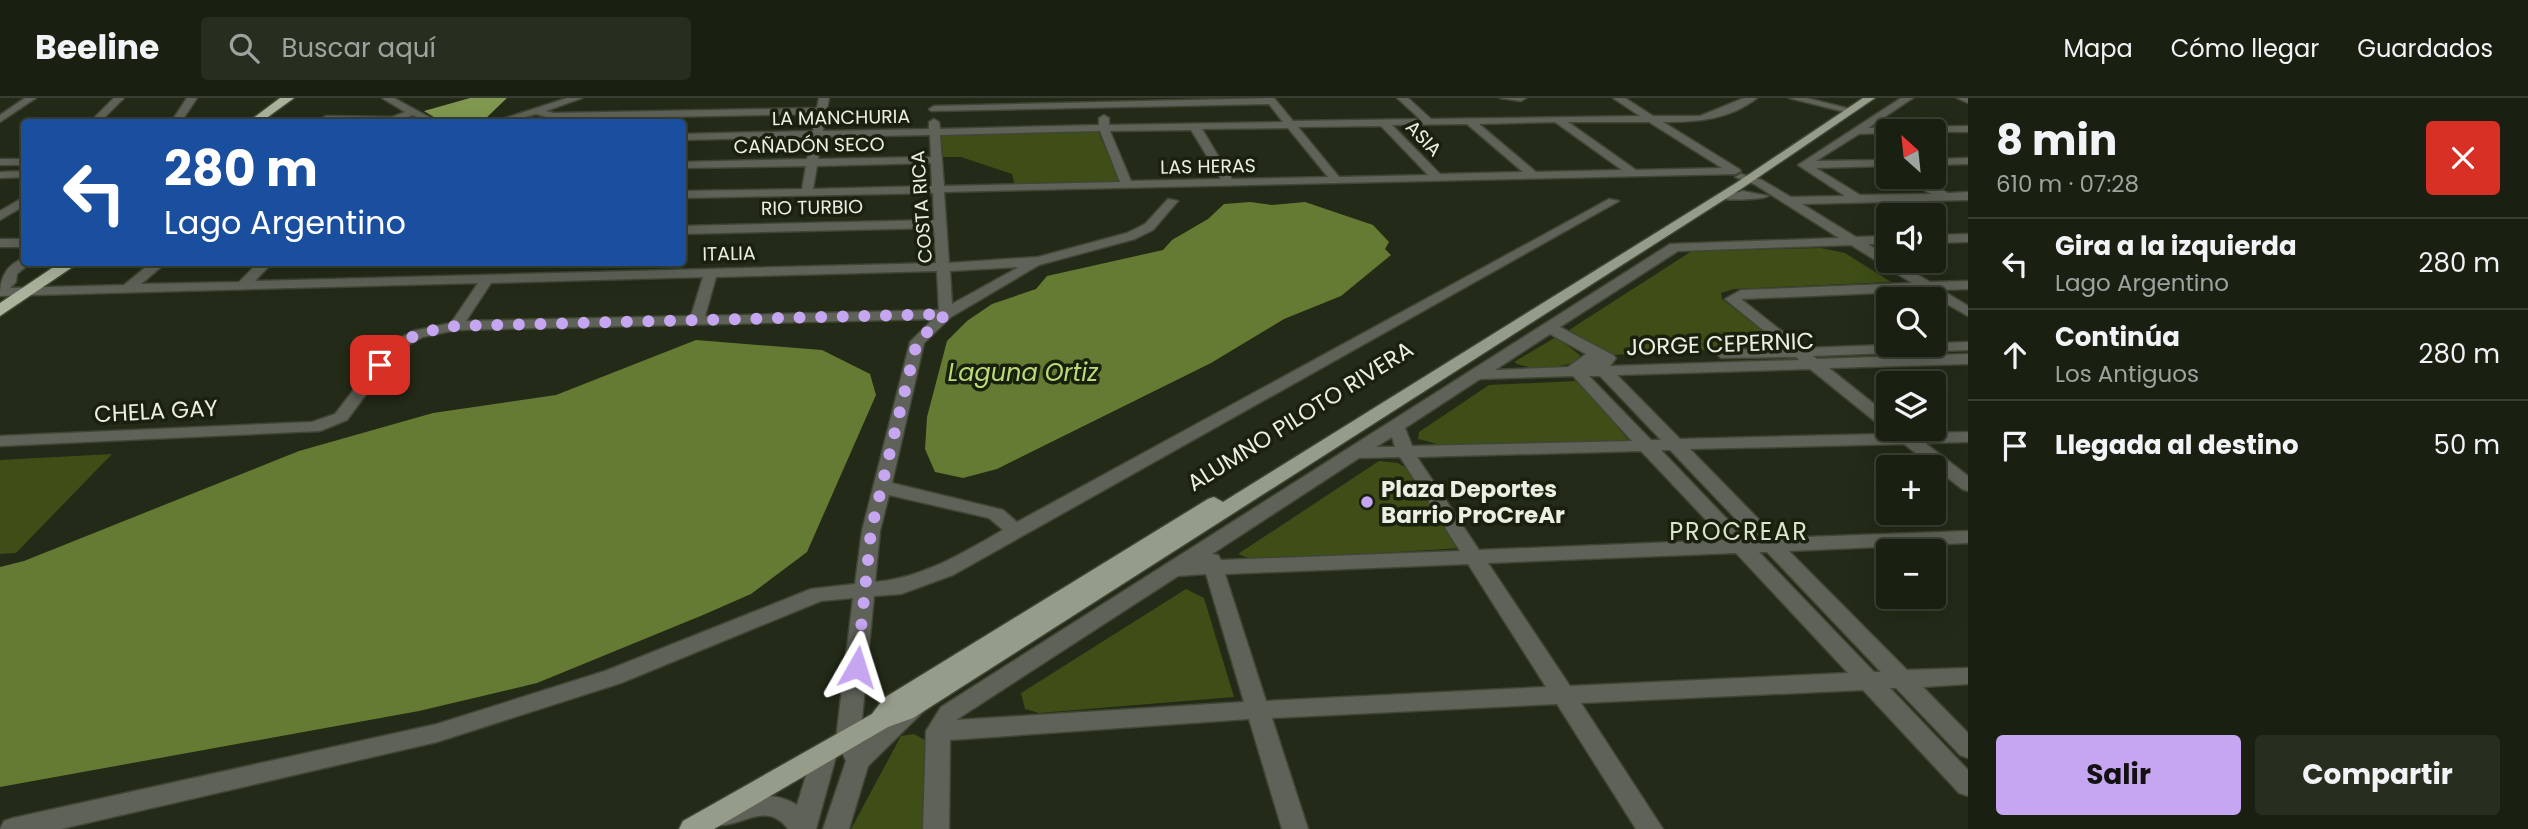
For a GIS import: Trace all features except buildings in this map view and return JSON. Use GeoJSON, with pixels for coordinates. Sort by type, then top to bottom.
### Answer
{"type":"FeatureCollection","features":[{"type":"Feature","properties":{"kind":"highway"},"geometry":{"type":"LineString","coordinates":[[258,119],[288,98]]}},
{"type":"Feature","properties":{"kind":"highway"},"geometry":{"type":"LineString","coordinates":[[269,119],[299,98]]}},
{"type":"Feature","properties":{"kind":"highway"},"geometry":{"type":"LineString","coordinates":[[26,291],[54,266]]}},
{"type":"Feature","properties":{"kind":"highway"},"geometry":{"type":"LineString","coordinates":[[0,309],[66,266]]}},
{"type":"Feature","properties":{"kind":"main road","name":"ALUMNO PILOTO RIVERA"},"geometry":{"type":"LineString","coordinates":[[880,720],[905,712],[930,697],[1870,98]]}},
{"type":"Feature","properties":{"kind":"main road","name":"ALUMNO PILOTO RIVERA"},"geometry":{"type":"LineString","coordinates":[[701,825],[825,753],[853,750],[892,704],[1742,179]]}},
{"type":"Feature","properties":{"kind":"street"},"geometry":{"type":"LineString","coordinates":[[0,119],[31,98]]}},
{"type":"Feature","properties":{"kind":"street"},"geometry":{"type":"LineString","coordinates":[[98,119],[119,98]]}},
{"type":"Feature","properties":{"kind":"street"},"geometry":{"type":"LineString","coordinates":[[178,119],[192,98]]}},
{"type":"Feature","properties":{"kind":"street"},"geometry":{"type":"LineString","coordinates":[[387,98],[426,119]]}},
{"type":"Feature","properties":{"kind":"street"},"geometry":{"type":"LineString","coordinates":[[509,119],[577,98]]}},
{"type":"Feature","properties":{"kind":"street"},"geometry":{"type":"LineString","coordinates":[[686,135],[705,98]]}},
{"type":"Feature","properties":{"kind":"street"},"geometry":{"type":"LineString","coordinates":[[807,192],[820,134],[824,98]]}},
{"type":"Feature","properties":{"kind":"street"},"geometry":{"type":"LineString","coordinates":[[1402,98],[1429,122]]}},
{"type":"Feature","properties":{"kind":"street"},"geometry":{"type":"LineString","coordinates":[[1505,98],[1521,98]]}},
{"type":"Feature","properties":{"kind":"street"},"geometry":{"type":"LineString","coordinates":[[1618,98],[1742,179],[1766,199],[1909,287]]}},
{"type":"Feature","properties":{"kind":"street","name":"LA MANCHURIA"},"geometry":{"type":"LineString","coordinates":[[686,137],[1710,118],[1752,98]]}},
{"type":"Feature","properties":{"kind":"street"},"geometry":{"type":"LineString","coordinates":[[1794,98],[1849,110]]}},
{"type":"Feature","properties":{"kind":"street"},"geometry":{"type":"LineString","coordinates":[[1849,147],[1854,131],[1909,98]]}},
{"type":"Feature","properties":{"kind":"street"},"geometry":{"type":"LineString","coordinates":[[1962,98],[1968,100]]}},
{"type":"Feature","properties":{"kind":"street"},"geometry":{"type":"LineString","coordinates":[[934,103],[1270,99],[1338,180]]}},
{"type":"Feature","properties":{"kind":"street"},"geometry":{"type":"LineString","coordinates":[[1107,102],[1104,129],[1127,185]]}},
{"type":"Feature","properties":{"kind":"street","name":"COSTA RICA"},"geometry":{"type":"LineString","coordinates":[[934,103],[946,314]]}},
{"type":"Feature","properties":{"kind":"street"},"geometry":{"type":"LineString","coordinates":[[1544,110],[1634,108]]}},
{"type":"Feature","properties":{"kind":"street"},"geometry":{"type":"LineString","coordinates":[[537,111],[554,116],[822,111]]}},
{"type":"Feature","properties":{"kind":"street"},"geometry":{"type":"LineString","coordinates":[[396,119],[413,112]]}},
{"type":"Feature","properties":{"kind":"street"},"geometry":{"type":"LineString","coordinates":[[1557,119],[1635,174]]}},
{"type":"Feature","properties":{"kind":"street"},"geometry":{"type":"LineString","coordinates":[[1469,121],[1535,177]]}},
{"type":"Feature","properties":{"kind":"street","name":"ASIA"},"geometry":{"type":"LineString","coordinates":[[1384,123],[1438,178]]}},
{"type":"Feature","properties":{"kind":"street"},"geometry":{"type":"LineString","coordinates":[[1195,127],[1230,183]]}},
{"type":"Feature","properties":{"kind":"street"},"geometry":{"type":"LineString","coordinates":[[1854,131],[1965,130]]}},
{"type":"Feature","properties":{"kind":"street"},"geometry":{"type":"LineString","coordinates":[[1803,165],[1849,147],[1876,159]]}},
{"type":"Feature","properties":{"kind":"street","name":"CAÑADÓN SECO"},"geometry":{"type":"LineString","coordinates":[[686,165],[937,160]]}},
{"type":"Feature","properties":{"kind":"street"},"geometry":{"type":"LineString","coordinates":[[1946,162],[1968,161]]}},
{"type":"Feature","properties":{"kind":"street"},"geometry":{"type":"LineString","coordinates":[[0,162],[21,162]]}},
{"type":"Feature","properties":{"kind":"street"},"geometry":{"type":"LineString","coordinates":[[1803,165],[1876,164]]}},
{"type":"Feature","properties":{"kind":"street"},"geometry":{"type":"LineString","coordinates":[[1803,165],[1858,199]]}},
{"type":"Feature","properties":{"kind":"street"},"geometry":{"type":"LineString","coordinates":[[0,175],[21,174]]}},
{"type":"Feature","properties":{"kind":"street","name":"LAS HERAS"},"geometry":{"type":"LineString","coordinates":[[686,195],[1635,174],[1742,179],[1743,194],[1787,201],[1968,197]]}},
{"type":"Feature","properties":{"kind":"street"},"geometry":{"type":"LineString","coordinates":[[1742,179],[1787,201],[1853,241],[1918,287]]}},
{"type":"Feature","properties":{"kind":"street"},"geometry":{"type":"LineString","coordinates":[[686,188],[724,195]]}},
{"type":"Feature","properties":{"kind":"street"},"geometry":{"type":"LineString","coordinates":[[1931,189],[1968,208]]}},
{"type":"Feature","properties":{"kind":"street","name":"ITALIA"},"geometry":{"type":"LineString","coordinates":[[0,290],[945,267],[1039,261],[1141,232],[1158,219],[1172,201]]}},
{"type":"Feature","properties":{"kind":"street"},"geometry":{"type":"LineString","coordinates":[[13,829],[437,733],[613,677],[818,594],[901,587],[946,570],[1613,201]]}},
{"type":"Feature","properties":{"kind":"street","name":"RIO TURBIO"},"geometry":{"type":"LineString","coordinates":[[686,230],[942,224]]}},
{"type":"Feature","properties":{"kind":"street"},"geometry":{"type":"LineString","coordinates":[[1946,239],[1968,238]]}},
{"type":"Feature","properties":{"kind":"street"},"geometry":{"type":"LineString","coordinates":[[936,829],[938,732],[949,713],[1675,247],[1876,240]]}},
{"type":"Feature","properties":{"kind":"street"},"geometry":{"type":"LineString","coordinates":[[0,243],[21,243]]}},
{"type":"Feature","properties":{"kind":"street"},"geometry":{"type":"LineString","coordinates":[[835,829],[853,750],[871,531],[917,342],[946,314],[1039,261]]}},
{"type":"Feature","properties":{"kind":"street"},"geometry":{"type":"LineString","coordinates":[[0,290],[9,282],[6,275],[21,265]]}},
{"type":"Feature","properties":{"kind":"street"},"geometry":{"type":"LineString","coordinates":[[128,288],[156,266]]}},
{"type":"Feature","properties":{"kind":"street"},"geometry":{"type":"LineString","coordinates":[[244,284],[263,266]]}},
{"type":"Feature","properties":{"kind":"street"},"geometry":{"type":"LineString","coordinates":[[697,319],[711,272]]}},
{"type":"Feature","properties":{"kind":"street"},"geometry":{"type":"LineString","coordinates":[[456,326],[488,278]]}},
{"type":"Feature","properties":{"kind":"street"},"geometry":{"type":"LineString","coordinates":[[1946,289],[1968,285]]}},
{"type":"Feature","properties":{"kind":"street"},"geometry":{"type":"LineString","coordinates":[[1876,414],[1736,305],[1732,299],[1735,296],[1906,286]]}},
{"type":"Feature","properties":{"kind":"street"},"geometry":{"type":"LineString","coordinates":[[1946,302],[1968,312]]}},
{"type":"Feature","properties":{"kind":"street"},"geometry":{"type":"LineString","coordinates":[[1946,311],[1968,325]]}},
{"type":"Feature","properties":{"kind":"street"},"geometry":{"type":"LineString","coordinates":[[456,326],[946,314]]}},
{"type":"Feature","properties":{"kind":"street","name":"CHELA GAY"},"geometry":{"type":"LineString","coordinates":[[0,441],[314,427],[341,417],[394,347],[418,334],[456,326]]}},
{"type":"Feature","properties":{"kind":"street","name":"JORGE CEPERNIC"},"geometry":{"type":"LineString","coordinates":[[1549,327],[1602,361],[1813,364],[1968,359]]}},
{"type":"Feature","properties":{"kind":"street","name":"JORGE CEPERNIC"},"geometry":{"type":"LineString","coordinates":[[1602,361],[1968,346]]}},
{"type":"Feature","properties":{"kind":"street"},"geometry":{"type":"LineString","coordinates":[[1968,748],[1675,445],[1602,361],[1578,365],[1575,369],[1577,372],[1645,446],[1968,786]]}},
{"type":"Feature","properties":{"kind":"street"},"geometry":{"type":"LineString","coordinates":[[1474,375],[1577,372]]}},
{"type":"Feature","properties":{"kind":"street"},"geometry":{"type":"LineString","coordinates":[[1396,425],[1405,451],[1650,829]]}},
{"type":"Feature","properties":{"kind":"street"},"geometry":{"type":"LineString","coordinates":[[1354,453],[1675,445],[1876,435]]}},
{"type":"Feature","properties":{"kind":"street"},"geometry":{"type":"LineString","coordinates":[[1946,436],[1968,437]]}},
{"type":"Feature","properties":{"kind":"street"},"geometry":{"type":"LineString","coordinates":[[1912,441],[1968,485]]}},
{"type":"Feature","properties":{"kind":"street"},"geometry":{"type":"LineString","coordinates":[[881,489],[898,489],[996,514],[1016,531]]}},
{"type":"Feature","properties":{"kind":"street"},"geometry":{"type":"LineString","coordinates":[[1174,569],[1968,537]]}},
{"type":"Feature","properties":{"kind":"street"},"geometry":{"type":"LineString","coordinates":[[1209,546],[1212,569],[1295,829]]}},
{"type":"Feature","properties":{"kind":"street"},"geometry":{"type":"LineString","coordinates":[[938,732],[1256,710],[1968,676]]}},
{"type":"Feature","properties":{"kind":"street"},"geometry":{"type":"LineString","coordinates":[[853,750],[930,697]]}},
{"type":"Feature","properties":{"kind":"street"},"geometry":{"type":"LineString","coordinates":[[803,829],[825,753]]}},
{"type":"Feature","properties":{"kind":"street"},"geometry":{"type":"LineString","coordinates":[[701,825],[767,805],[784,808],[795,816],[803,829]]}},
{"type":"Feature","properties":{"kind":"shaded area"},"geometry":{"type":"Polygon","coordinates":[[[1098,131],[1120,183],[1015,186],[1012,174],[961,157],[943,157],[941,134],[1098,131]]]}},
{"type":"Feature","properties":{"kind":"shaded area"},"geometry":{"type":"Polygon","coordinates":[[[1821,248],[1845,253],[1891,282],[1734,289],[1721,293],[1722,299],[1782,346],[1612,355],[1591,346],[1569,330],[1692,251],[1821,248]]]}},
{"type":"Feature","properties":{"kind":"shaded area"},"geometry":{"type":"Polygon","coordinates":[[[1556,337],[1580,355],[1579,361],[1537,368],[1514,362],[1556,337]]]}},
{"type":"Feature","properties":{"kind":"shaded area"},"geometry":{"type":"Polygon","coordinates":[[[1576,381],[1585,386],[1629,441],[1441,445],[1418,439],[1419,432],[1489,385],[1576,381]]]}},
{"type":"Feature","properties":{"kind":"shaded area"},"geometry":{"type":"Polygon","coordinates":[[[112,454],[16,553],[0,554],[0,460],[112,454]]]}},
{"type":"Feature","properties":{"kind":"shaded area"},"geometry":{"type":"Polygon","coordinates":[[[1379,461],[1398,463],[1414,473],[1462,548],[1256,561],[1238,554],[1379,461]]]}},
{"type":"Feature","properties":{"kind":"shaded area"},"geometry":{"type":"Polygon","coordinates":[[[1186,589],[1204,598],[1234,697],[1039,713],[1025,709],[1021,693],[1186,589]]]}},
{"type":"Feature","properties":{"kind":"shaded area"},"geometry":{"type":"Polygon","coordinates":[[[914,734],[925,740],[925,829],[851,829],[901,736],[914,734]]]}},
{"type":"Feature","properties":{"kind":"water","name":"Laguna Ortiz"},"geometry":{"type":"Polygon","coordinates":[[[1250,202],[1272,205],[1305,202],[1373,225],[1389,242],[1385,249],[1391,255],[1341,296],[1284,319],[1211,363],[997,469],[963,478],[935,472],[925,449],[927,417],[947,341],[967,321],[992,304],[1036,289],[1047,276],[1163,250],[1172,240],[1208,219],[1224,204],[1250,202]]]}},
{"type":"Feature","properties":{"kind":"water"},"geometry":{"type":"Polygon","coordinates":[[[696,340],[822,350],[870,374],[876,395],[807,552],[751,594],[537,683],[419,711],[0,787],[0,567],[24,561],[299,451],[433,413],[556,395],[696,340]]]}},
{"type":"Feature","properties":{"kind":"place","name":"Plaza Deportes Barrio ProCreAr"},"geometry":{"type":"Point","coordinates":[1367,502]}},
{"type":"Feature","properties":{"kind":"district","name":"PROCREAR"},"geometry":{"type":"Point","coordinates":[1739,532]}},
{"type":"Feature","properties":{"kind":"route"},"geometry":{"type":"LineString","coordinates":[[380,365],[394,347],[405,340],[418,334],[456,326],[946,314],[929,327],[917,342],[871,531],[857,667]]}}]}
